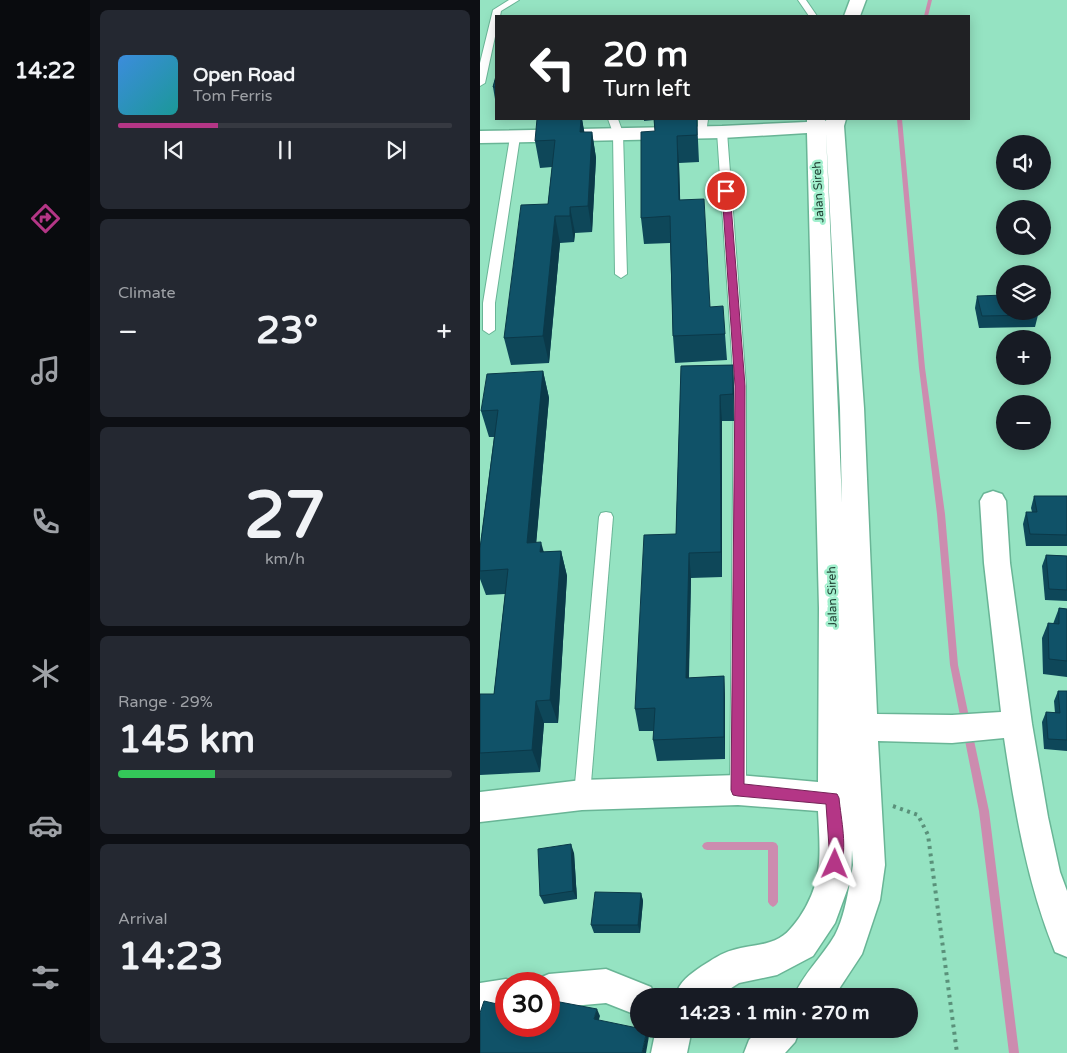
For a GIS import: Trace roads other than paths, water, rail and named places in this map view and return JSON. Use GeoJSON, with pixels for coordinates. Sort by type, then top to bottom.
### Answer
{"type":"FeatureCollection","features":[{"type":"Feature","properties":{"kind":"street"},"geometry":{"type":"LineString","coordinates":[[852,15],[858,0]]}},
{"type":"Feature","properties":{"kind":"street"},"geometry":{"type":"LineString","coordinates":[[868,15],[874,0]]}},
{"type":"Feature","properties":{"kind":"street"},"geometry":{"type":"LineString","coordinates":[[480,137],[514,137],[616,126],[703,126],[722,132],[826,123]]}},
{"type":"Feature","properties":{"kind":"street","name":"Jalan Sireh"},"geometry":{"type":"LineString","coordinates":[[818,988],[850,942],[863,900],[869,865],[865,799],[852,408],[826,123]]}},
{"type":"Feature","properties":{"kind":"street","name":"Jalan Sireh"},"geometry":{"type":"LineString","coordinates":[[699,988],[732,967],[777,958],[801,944],[823,911],[834,880],[836,847],[832,798],[832,598],[826,123]]}},
{"type":"Feature","properties":{"kind":"street"},"geometry":{"type":"LineString","coordinates":[[993,501],[997,563],[1017,724],[1032,817],[1044,872],[1067,940]]}},
{"type":"Feature","properties":{"kind":"street"},"geometry":{"type":"LineString","coordinates":[[863,727],[967,728],[1017,724]]}},
{"type":"Feature","properties":{"kind":"street"},"geometry":{"type":"LineString","coordinates":[[480,807],[582,795],[738,790],[865,799]]}},
{"type":"Feature","properties":{"kind":"street"},"geometry":{"type":"LineString","coordinates":[[560,990],[606,986],[630,995]]}},
{"type":"Feature","properties":{"kind":"street"},"geometry":{"type":"LineString","coordinates":[[480,1001],[495,998]]}},
{"type":"Feature","properties":{"kind":"street"},"geometry":{"type":"LineString","coordinates":[[670,1053],[672,1038]]}},
{"type":"Feature","properties":{"kind":"street"},"geometry":{"type":"LineString","coordinates":[[762,1053],[774,1038]]}},
{"type":"Feature","properties":{"kind":"lane"},"geometry":{"type":"LineString","coordinates":[[496,15],[497,10],[514,0]]}},
{"type":"Feature","properties":{"kind":"lane"},"geometry":{"type":"LineString","coordinates":[[802,0],[813,15]]}},
{"type":"Feature","properties":{"kind":"lane"},"geometry":{"type":"LineString","coordinates":[[480,83],[495,19]]}},
{"type":"Feature","properties":{"kind":"lane"},"geometry":{"type":"LineString","coordinates":[[616,126],[621,274]]}},
{"type":"Feature","properties":{"kind":"lane"},"geometry":{"type":"LineString","coordinates":[[722,132],[740,386],[738,790]]}},
{"type":"Feature","properties":{"kind":"lane"},"geometry":{"type":"LineString","coordinates":[[489,330],[489,303],[514,137]]}},
{"type":"Feature","properties":{"kind":"lane"},"geometry":{"type":"LineString","coordinates":[[582,795],[606,517]]}},
{"type":"Feature","properties":{"kind":"waterway"},"geometry":{"type":"LineString","coordinates":[[926,15],[930,0]]}},
{"type":"Feature","properties":{"kind":"waterway"},"geometry":{"type":"LineString","coordinates":[[899,120],[922,368],[941,514],[954,665],[984,811],[1014,1053]]}},
{"type":"Feature","properties":{"kind":"waterway"},"geometry":{"type":"LineString","coordinates":[[707,846],[773,846],[773,902]]}}]}
